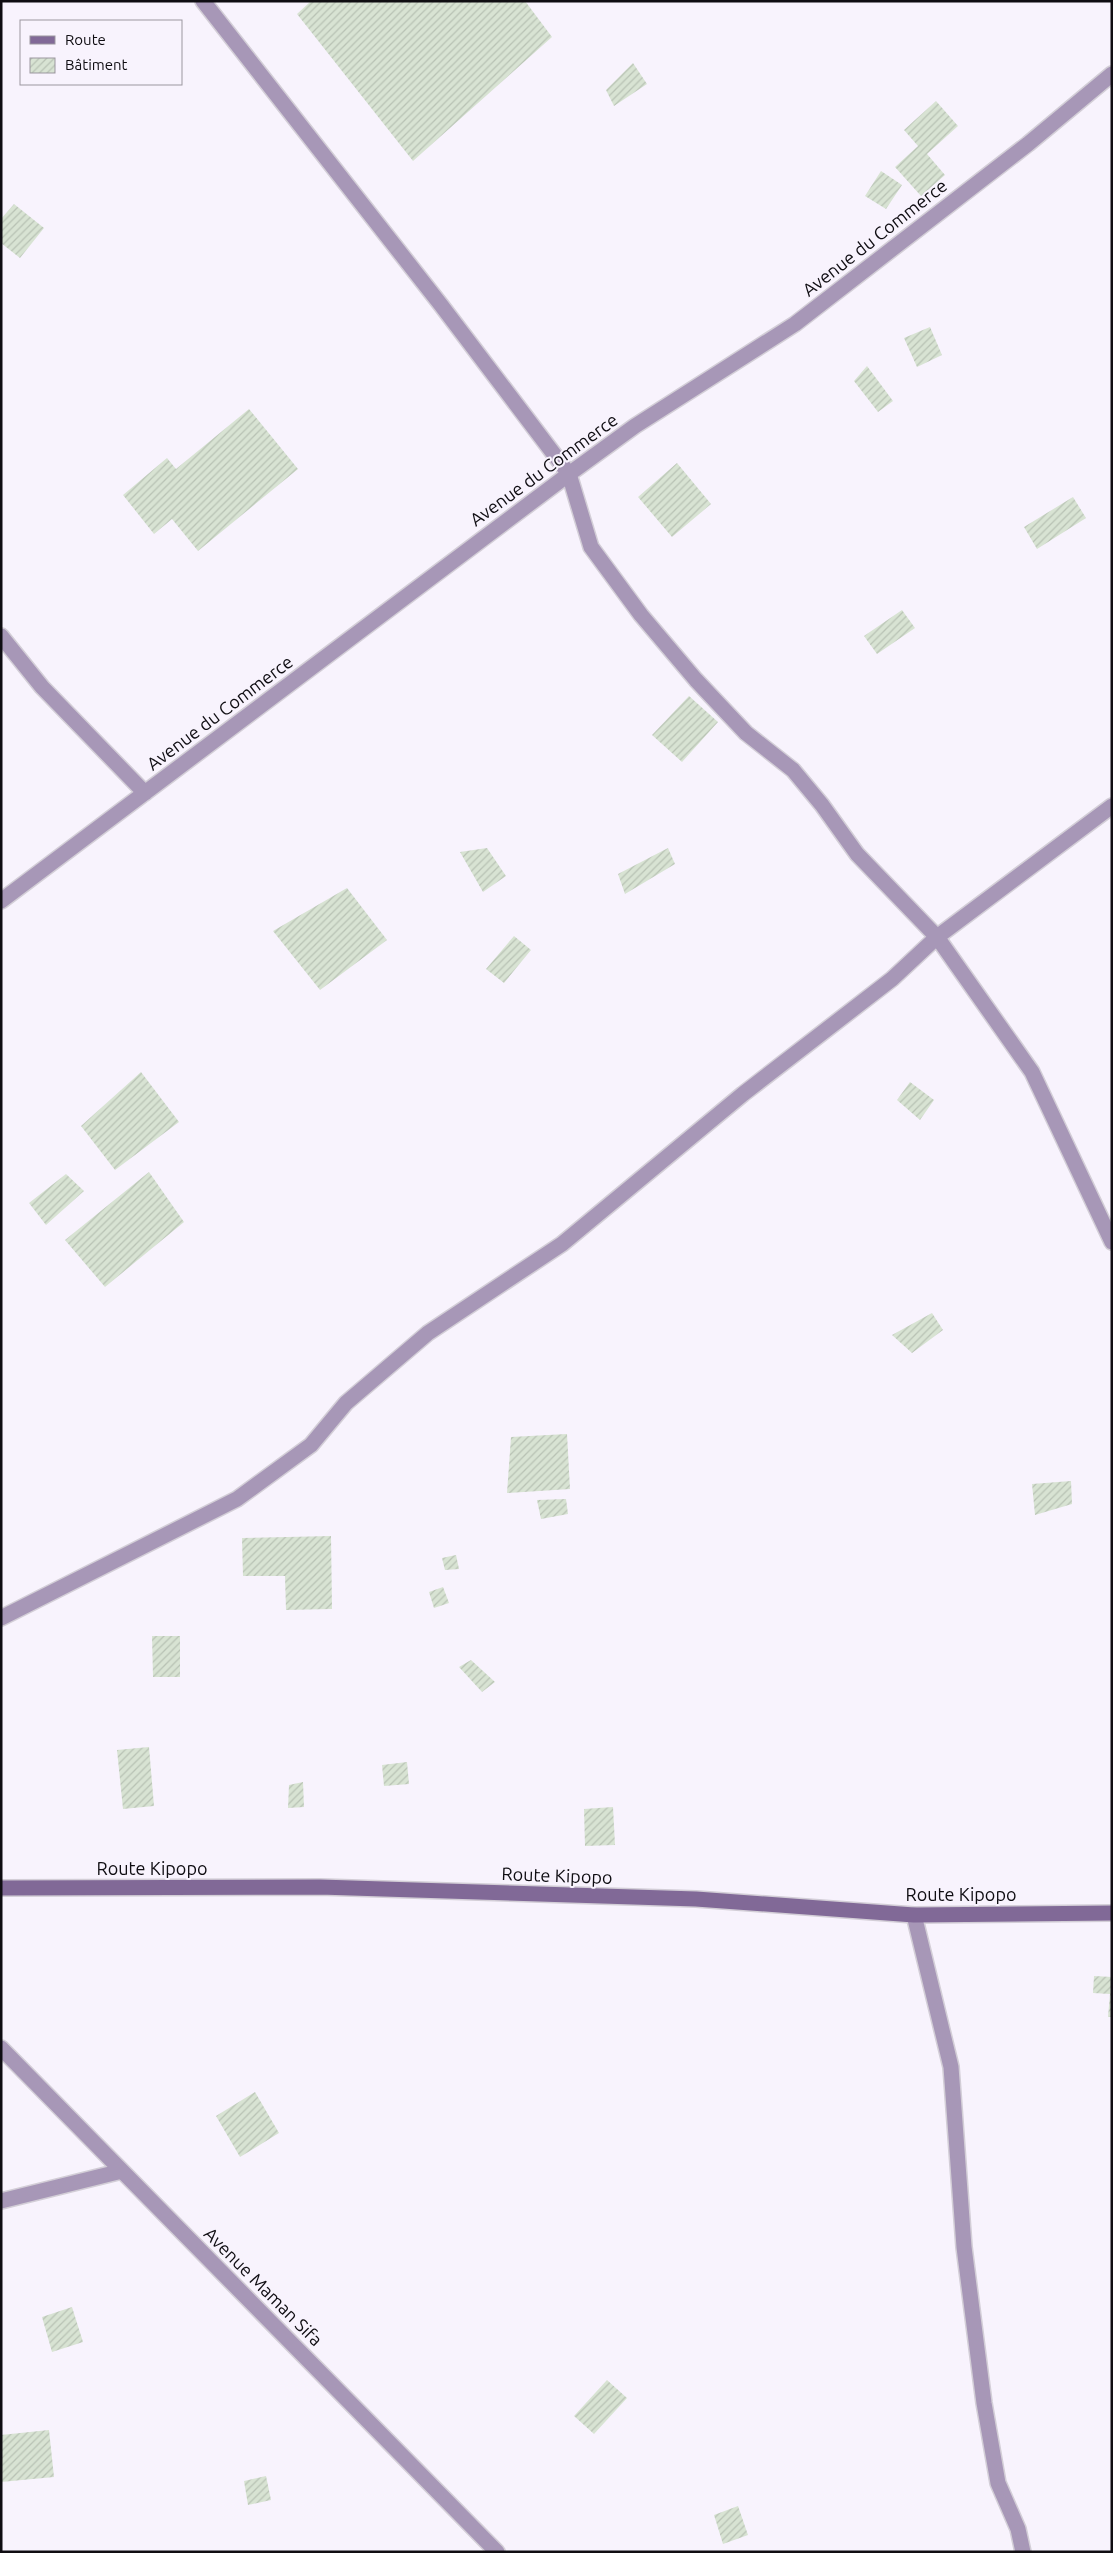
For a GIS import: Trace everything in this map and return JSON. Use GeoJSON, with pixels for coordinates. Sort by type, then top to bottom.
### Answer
{"type":"FeatureCollection","features":[{"type":"Feature","properties":{"kind":"main road","name":"Route Kipopo"},"geometry":{"type":"LineString","coordinates":[[1,1888],[330,1887],[696,1899],[914,1915],[1112,1912]]}},
{"type":"Feature","properties":{"kind":"street"},"geometry":{"type":"LineString","coordinates":[[203,1],[441,305],[569,474],[591,547],[641,615],[696,680],[746,733],[793,770],[822,805],[857,854],[937,937],[1032,1072],[1112,1242]]}},
{"type":"Feature","properties":{"kind":"street","name":"Avenue du Commerce"},"geometry":{"type":"LineString","coordinates":[[1,901],[635,426],[795,324],[1028,144],[1112,74]]}},
{"type":"Feature","properties":{"kind":"street"},"geometry":{"type":"LineString","coordinates":[[1,636],[42,687],[145,793]]}},
{"type":"Feature","properties":{"kind":"street"},"geometry":{"type":"LineString","coordinates":[[1,1618],[237,1498],[311,1445],[346,1403],[428,1333],[562,1244],[743,1094],[892,979],[937,937],[1112,806]]}},
{"type":"Feature","properties":{"kind":"street"},"geometry":{"type":"LineString","coordinates":[[914,1915],[950,2067],[964,2247],[987,2421],[998,2483],[1018,2528],[1023,2552]]}},
{"type":"Feature","properties":{"kind":"street","name":"Avenue Maman Sifa"},"geometry":{"type":"LineString","coordinates":[[1,2048],[497,2552]]}},
{"type":"Feature","properties":{"kind":"street"},"geometry":{"type":"LineString","coordinates":[[1,2201],[122,2171]]}},
{"type":"Feature","properties":{"kind":"building"},"geometry":{"type":"Polygon","coordinates":[[[311,1],[525,1],[552,37],[413,161],[297,14],[311,1]]]}},
{"type":"Feature","properties":{"kind":"building"},"geometry":{"type":"Polygon","coordinates":[[[633,63],[647,84],[614,106],[606,90],[633,63]]]}},
{"type":"Feature","properties":{"kind":"building"},"geometry":{"type":"Polygon","coordinates":[[[936,101],[958,126],[927,154],[945,175],[921,196],[895,167],[918,146],[904,130],[936,101]]]}},
{"type":"Feature","properties":{"kind":"building"},"geometry":{"type":"Polygon","coordinates":[[[881,171],[902,185],[886,209],[865,196],[881,171]]]}},
{"type":"Feature","properties":{"kind":"building"},"geometry":{"type":"Polygon","coordinates":[[[14,204],[44,228],[20,258],[1,243],[1,219],[14,204]]]}},
{"type":"Feature","properties":{"kind":"building"},"geometry":{"type":"Polygon","coordinates":[[[930,327],[942,355],[917,367],[904,338],[930,327]]]}},
{"type":"Feature","properties":{"kind":"building"},"geometry":{"type":"Polygon","coordinates":[[[867,366],[893,401],[878,412],[854,381],[867,366]]]}},
{"type":"Feature","properties":{"kind":"building"},"geometry":{"type":"Polygon","coordinates":[[[249,409],[298,469],[198,551],[172,519],[154,534],[123,495],[167,458],[176,469],[249,409]]]}},
{"type":"Feature","properties":{"kind":"building"},"geometry":{"type":"Polygon","coordinates":[[[677,463],[711,504],[672,537],[638,497],[677,463]]]}},
{"type":"Feature","properties":{"kind":"building"},"geometry":{"type":"Polygon","coordinates":[[[1073,497],[1086,518],[1037,549],[1024,527],[1073,497]]]}},
{"type":"Feature","properties":{"kind":"building"},"geometry":{"type":"Polygon","coordinates":[[[902,610],[915,628],[877,654],[864,636],[902,610]]]}},
{"type":"Feature","properties":{"kind":"building"},"geometry":{"type":"Polygon","coordinates":[[[689,696],[718,722],[682,762],[652,735],[689,696]]]}},
{"type":"Feature","properties":{"kind":"building"},"geometry":{"type":"Polygon","coordinates":[[[487,848],[506,876],[483,892],[460,852],[487,848]]]}},
{"type":"Feature","properties":{"kind":"building"},"geometry":{"type":"Polygon","coordinates":[[[668,848],[675,864],[625,894],[618,874],[668,848]]]}},
{"type":"Feature","properties":{"kind":"building"},"geometry":{"type":"Polygon","coordinates":[[[347,888],[387,940],[320,990],[273,931],[347,888]]]}},
{"type":"Feature","properties":{"kind":"building"},"geometry":{"type":"Polygon","coordinates":[[[514,936],[531,950],[504,983],[486,969],[514,936]]]}},
{"type":"Feature","properties":{"kind":"building"},"geometry":{"type":"Polygon","coordinates":[[[141,1072],[179,1122],[115,1170],[81,1126],[141,1072]]]}},
{"type":"Feature","properties":{"kind":"building"},"geometry":{"type":"Polygon","coordinates":[[[910,1082],[934,1100],[920,1120],[897,1100],[910,1082]]]}},
{"type":"Feature","properties":{"kind":"building"},"geometry":{"type":"Polygon","coordinates":[[[149,1172],[184,1222],[105,1287],[65,1240],[149,1172]]]}},
{"type":"Feature","properties":{"kind":"building"},"geometry":{"type":"Polygon","coordinates":[[[66,1174],[84,1191],[46,1225],[29,1203],[66,1174]]]}},
{"type":"Feature","properties":{"kind":"building"},"geometry":{"type":"Polygon","coordinates":[[[932,1313],[943,1330],[912,1353],[892,1335],[932,1313]]]}},
{"type":"Feature","properties":{"kind":"building"},"geometry":{"type":"Polygon","coordinates":[[[567,1434],[570,1489],[507,1493],[511,1437],[567,1434]]]}},
{"type":"Feature","properties":{"kind":"building"},"geometry":{"type":"Polygon","coordinates":[[[1071,1481],[1072,1504],[1035,1515],[1032,1484],[1071,1481]]]}},
{"type":"Feature","properties":{"kind":"building"},"geometry":{"type":"Polygon","coordinates":[[[566,1499],[568,1514],[541,1519],[537,1500],[566,1499]]]}},
{"type":"Feature","properties":{"kind":"building"},"geometry":{"type":"Polygon","coordinates":[[[331,1536],[332,1609],[286,1610],[285,1576],[243,1576],[242,1538],[331,1536]]]}},
{"type":"Feature","properties":{"kind":"building"},"geometry":{"type":"Polygon","coordinates":[[[456,1555],[459,1569],[445,1570],[442,1558],[456,1555]]]}},
{"type":"Feature","properties":{"kind":"building"},"geometry":{"type":"Polygon","coordinates":[[[443,1587],[449,1603],[434,1608],[429,1592],[443,1587]]]}},
{"type":"Feature","properties":{"kind":"building"},"geometry":{"type":"Polygon","coordinates":[[[152,1636],[180,1636],[180,1677],[153,1677],[152,1636]]]}},
{"type":"Feature","properties":{"kind":"building"},"geometry":{"type":"Polygon","coordinates":[[[471,1660],[495,1682],[482,1692],[459,1667],[471,1660]]]}},
{"type":"Feature","properties":{"kind":"building"},"geometry":{"type":"Polygon","coordinates":[[[149,1747],[154,1806],[123,1809],[117,1750],[149,1747]]]}},
{"type":"Feature","properties":{"kind":"building"},"geometry":{"type":"Polygon","coordinates":[[[407,1762],[409,1784],[384,1786],[382,1765],[407,1762]]]}},
{"type":"Feature","properties":{"kind":"building"},"geometry":{"type":"Polygon","coordinates":[[[303,1782],[304,1807],[288,1808],[289,1785],[303,1782]]]}},
{"type":"Feature","properties":{"kind":"building"},"geometry":{"type":"Polygon","coordinates":[[[613,1807],[615,1845],[585,1846],[584,1809],[613,1807]]]}},
{"type":"Feature","properties":{"kind":"building"},"geometry":{"type":"Polygon","coordinates":[[[1094,1976],[1112,1977],[1112,2017],[1108,2017],[1110,1994],[1093,1993],[1094,1976]]]}},
{"type":"Feature","properties":{"kind":"building"},"geometry":{"type":"Polygon","coordinates":[[[255,2092],[279,2133],[240,2157],[216,2116],[255,2092]]]}},
{"type":"Feature","properties":{"kind":"building"},"geometry":{"type":"Polygon","coordinates":[[[72,2307],[83,2342],[52,2352],[42,2317],[72,2307]]]}},
{"type":"Feature","properties":{"kind":"building"},"geometry":{"type":"Polygon","coordinates":[[[607,2380],[627,2398],[594,2434],[574,2416],[607,2380]]]}},
{"type":"Feature","properties":{"kind":"building"},"geometry":{"type":"Polygon","coordinates":[[[49,2430],[54,2477],[1,2482],[1,2435],[49,2430]]]}},
{"type":"Feature","properties":{"kind":"building"},"geometry":{"type":"Polygon","coordinates":[[[266,2476],[271,2500],[248,2505],[244,2481],[266,2476]]]}},
{"type":"Feature","properties":{"kind":"building"},"geometry":{"type":"Polygon","coordinates":[[[738,2506],[748,2535],[723,2544],[714,2515],[738,2506]]]}}]}
